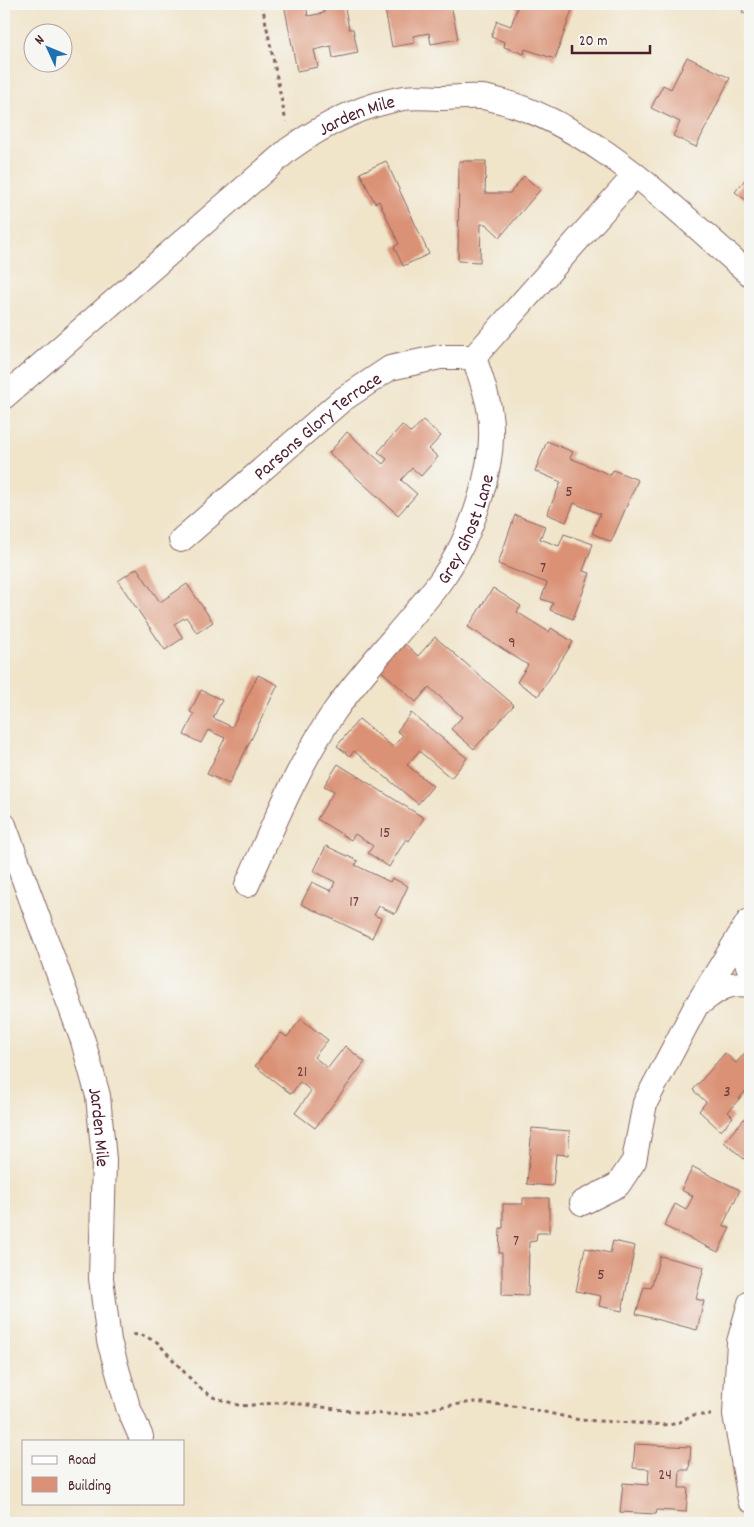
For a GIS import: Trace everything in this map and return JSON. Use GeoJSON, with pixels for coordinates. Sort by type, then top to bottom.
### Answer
{"type":"FeatureCollection","features":[{"type":"Feature","properties":{"kind":"street","name":"Jarden Mile"},"geometry":{"type":"LineString","coordinates":[[4,397],[291,147],[327,123],[370,106],[406,98],[487,98],[532,112],[585,138],[635,176],[750,274]]}},
{"type":"Feature","properties":{"kind":"street"},"geometry":{"type":"LineString","coordinates":[[474,357],[635,176]]}},
{"type":"Feature","properties":{"kind":"street","name":"Parsons Glory Terrace"},"geometry":{"type":"LineString","coordinates":[[181,540],[342,400],[390,368],[440,357],[474,357]]}},
{"type":"Feature","properties":{"kind":"street","name":"Grey Ghost Lane"},"geometry":{"type":"LineString","coordinates":[[247,885],[290,788],[333,714],[365,670],[440,582],[469,529],[488,476],[492,438],[489,407],[474,357]]}},
{"type":"Feature","properties":{"kind":"street","name":"Jarden Mile"},"geometry":{"type":"LineString","coordinates":[[4,825],[83,1041],[98,1096],[104,1160],[101,1278],[109,1342],[128,1408],[141,1437]]}},
{"type":"Feature","properties":{"kind":"street"},"geometry":{"type":"LineString","coordinates":[[749,920],[744,954],[750,971]]}},
{"type":"Feature","properties":{"kind":"street"},"geometry":{"type":"LineString","coordinates":[[582,1203],[618,1185],[634,1161],[645,1103],[695,1008],[749,920]]}},
{"type":"Feature","properties":{"kind":"street"},"geometry":{"type":"LineString","coordinates":[[695,1008],[718,988],[736,983],[750,985]]}},
{"type":"Feature","properties":{"kind":"street"},"geometry":{"type":"LineString","coordinates":[[750,1303],[739,1342],[734,1414],[750,1500]]}},
{"type":"Feature","properties":{"kind":"path"},"geometry":{"type":"LineString","coordinates":[[262,4],[291,147]]}},
{"type":"Feature","properties":{"kind":"path"},"geometry":{"type":"LineString","coordinates":[[109,1342],[140,1334],[157,1342],[197,1386],[213,1397],[241,1406],[287,1402],[364,1413],[409,1415],[438,1407],[474,1402],[522,1407],[580,1420],[669,1425],[678,1423],[692,1415],[734,1414]]}},
{"type":"Feature","properties":{"kind":"building"},"geometry":{"type":"Polygon","coordinates":[[[284,4],[306,4],[308,16],[324,13],[323,4],[348,4],[349,7],[345,8],[349,29],[353,29],[358,53],[333,58],[331,46],[314,50],[318,67],[297,71],[284,4]]]}},
{"type":"Feature","properties":{"kind":"building"},"geometry":{"type":"Polygon","coordinates":[[[384,4],[451,4],[458,39],[431,44],[429,33],[413,36],[415,43],[392,47],[384,4]]]}},
{"type":"Feature","properties":{"kind":"building"},"geometry":{"type":"Polygon","coordinates":[[[505,4],[574,4],[555,59],[525,49],[524,54],[504,47],[505,42],[491,37],[497,21],[511,26],[517,8],[505,4]]]}},
{"type":"Feature","properties":{"kind":"building"},"geometry":{"type":"Polygon","coordinates":[[[746,4],[750,4],[750,16],[742,12],[746,4]]]}},
{"type":"Feature","properties":{"kind":"building"},"geometry":{"type":"Polygon","coordinates":[[[687,57],[730,78],[696,147],[673,136],[680,122],[651,108],[663,85],[671,89],[687,57]]]}},
{"type":"Feature","properties":{"kind":"building"},"geometry":{"type":"Polygon","coordinates":[[[386,161],[429,254],[403,266],[394,247],[399,244],[379,201],[375,203],[360,173],[386,161]]]}},
{"type":"Feature","properties":{"kind":"building"},"geometry":{"type":"Polygon","coordinates":[[[459,161],[486,161],[485,193],[510,193],[524,176],[540,190],[500,237],[486,224],[481,224],[480,262],[458,261],[459,161]]]}},
{"type":"Feature","properties":{"kind":"building"},"geometry":{"type":"Polygon","coordinates":[[[750,173],[750,203],[735,192],[750,173]]]}},
{"type":"Feature","properties":{"kind":"building"},"geometry":{"type":"Polygon","coordinates":[[[423,420],[441,436],[429,449],[438,457],[421,476],[412,468],[401,480],[417,494],[398,515],[329,453],[347,432],[383,464],[387,459],[378,452],[402,425],[411,433],[423,420]]]}},
{"type":"Feature","properties":{"kind":"building"},"geometry":{"type":"Polygon","coordinates":[[[547,441],[573,452],[570,458],[611,475],[613,470],[638,480],[611,542],[592,533],[600,514],[574,503],[566,522],[547,514],[561,482],[535,471],[547,441]]]}},
{"type":"Feature","properties":{"kind":"building"},"geometry":{"type":"Polygon","coordinates":[[[515,515],[545,526],[540,539],[559,546],[564,534],[593,544],[583,571],[590,573],[573,619],[550,610],[553,603],[541,599],[547,583],[498,564],[515,515]]]}},
{"type":"Feature","properties":{"kind":"building"},"geometry":{"type":"Polygon","coordinates":[[[137,568],[160,602],[187,584],[213,622],[197,633],[186,617],[174,624],[183,638],[165,650],[118,581],[137,568]]]}},
{"type":"Feature","properties":{"kind":"building"},"geometry":{"type":"Polygon","coordinates":[[[493,588],[521,606],[517,612],[549,632],[551,628],[573,642],[538,696],[517,682],[528,665],[468,627],[493,588]]]}},
{"type":"Feature","properties":{"kind":"building"},"geometry":{"type":"Polygon","coordinates":[[[435,637],[514,705],[474,749],[451,729],[462,717],[429,687],[416,702],[377,667],[401,640],[418,656],[435,637]]]}},
{"type":"Feature","properties":{"kind":"building"},"geometry":{"type":"Polygon","coordinates":[[[258,675],[278,685],[229,784],[207,774],[225,738],[208,730],[201,743],[184,735],[194,714],[190,712],[201,690],[222,700],[213,718],[232,727],[258,675]]]}},
{"type":"Feature","properties":{"kind":"building"},"geometry":{"type":"Polygon","coordinates":[[[411,713],[467,758],[451,778],[419,751],[407,765],[433,786],[418,804],[354,751],[350,756],[337,746],[359,719],[393,747],[403,735],[397,731],[411,713]]]}},
{"type":"Feature","properties":{"kind":"building"},"geometry":{"type":"Polygon","coordinates":[[[338,764],[424,818],[409,841],[406,839],[389,867],[368,853],[373,846],[355,834],[351,840],[317,819],[334,791],[324,786],[338,764]]]}},
{"type":"Feature","properties":{"kind":"building"},"geometry":{"type":"Polygon","coordinates":[[[326,846],[358,861],[355,865],[390,882],[392,878],[408,886],[395,914],[379,906],[374,915],[381,918],[372,938],[301,904],[312,882],[331,891],[335,882],[314,871],[326,846]]]}},
{"type":"Feature","properties":{"kind":"building"},"geometry":{"type":"Polygon","coordinates":[[[301,1019],[328,1040],[314,1057],[328,1068],[345,1046],[365,1062],[315,1128],[295,1113],[311,1091],[300,1082],[291,1094],[255,1066],[281,1033],[287,1037],[301,1019]]]}},
{"type":"Feature","properties":{"kind":"building"},"geometry":{"type":"Polygon","coordinates":[[[746,1052],[750,1056],[750,1086],[728,1112],[733,1117],[721,1131],[699,1111],[706,1102],[693,1090],[725,1053],[736,1063],[746,1052]]]}},
{"type":"Feature","properties":{"kind":"building"},"geometry":{"type":"Polygon","coordinates":[[[750,1112],[750,1164],[724,1142],[750,1112]]]}},
{"type":"Feature","properties":{"kind":"building"},"geometry":{"type":"Polygon","coordinates":[[[532,1128],[570,1131],[568,1155],[556,1154],[553,1186],[527,1184],[532,1128]]]}},
{"type":"Feature","properties":{"kind":"building"},"geometry":{"type":"Polygon","coordinates":[[[693,1167],[740,1190],[723,1225],[730,1228],[718,1252],[664,1226],[675,1204],[686,1210],[693,1196],[681,1190],[693,1167]]]}},
{"type":"Feature","properties":{"kind":"building"},"geometry":{"type":"Polygon","coordinates":[[[523,1198],[549,1198],[549,1233],[537,1233],[536,1241],[529,1242],[528,1296],[502,1295],[502,1253],[499,1253],[500,1228],[503,1228],[503,1204],[523,1204],[523,1198]]]}},
{"type":"Feature","properties":{"kind":"building"},"geometry":{"type":"Polygon","coordinates":[[[613,1241],[635,1246],[622,1311],[599,1306],[601,1296],[576,1291],[585,1248],[610,1253],[613,1241]]]}},
{"type":"Feature","properties":{"kind":"building"},"geometry":{"type":"Polygon","coordinates":[[[660,1256],[704,1267],[696,1299],[704,1301],[697,1330],[636,1314],[644,1287],[651,1288],[660,1256]]]}},
{"type":"Feature","properties":{"kind":"building"},"geometry":{"type":"Polygon","coordinates":[[[635,1444],[691,1447],[689,1470],[680,1470],[679,1488],[688,1488],[686,1512],[657,1510],[656,1514],[620,1512],[623,1483],[648,1485],[649,1469],[633,1468],[635,1444]]]}}]}
